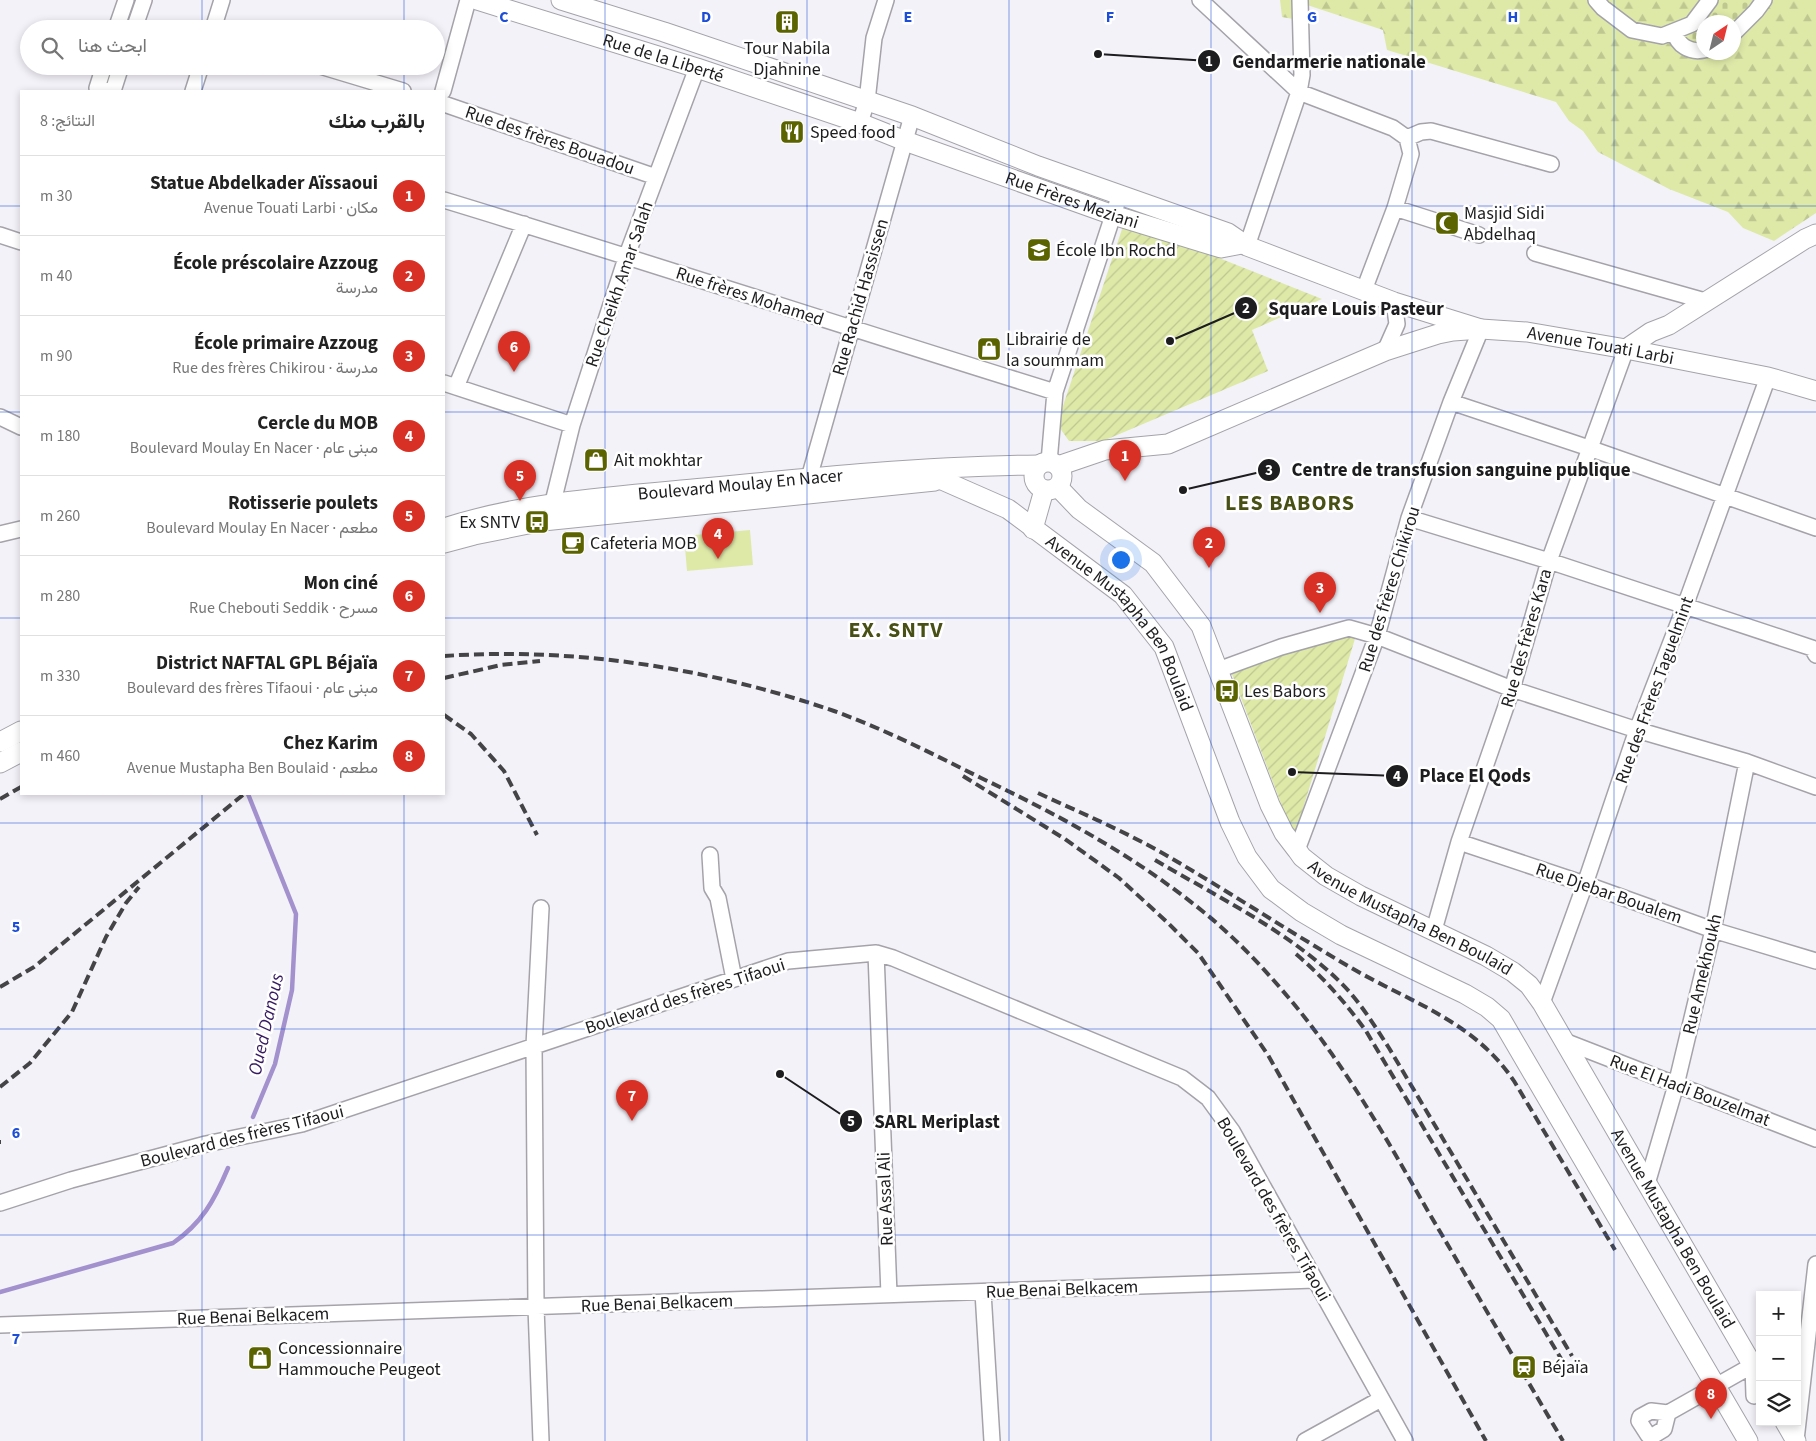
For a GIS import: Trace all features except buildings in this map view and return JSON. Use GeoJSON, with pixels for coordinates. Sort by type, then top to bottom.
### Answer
{"type":"FeatureCollection","features":[{"type":"Feature","properties":{"kind":"main road","name":"Rue de la Liberté"},"geometry":{"type":"LineString","coordinates":[[478,0],[697,68],[860,123],[904,141]]}},
{"type":"Feature","properties":{"kind":"main road","name":"Rue de la Liberté"},"geometry":{"type":"LineString","coordinates":[[561,0],[664,32],[912,116]]}},
{"type":"Feature","properties":{"kind":"main road","name":"Rue Frères Meziani"},"geometry":{"type":"LineString","coordinates":[[912,116],[1038,166],[1228,233],[1245,245],[1394,302],[1480,329]]}},
{"type":"Feature","properties":{"kind":"main road","name":"Rue Frères Meziani"},"geometry":{"type":"LineString","coordinates":[[904,141],[1113,215],[1221,248],[1245,245]]}},
{"type":"Feature","properties":{"kind":"main road"},"geometry":{"type":"LineString","coordinates":[[1626,349],[1651,332],[1669,325],[1805,239],[1816,234]]}},
{"type":"Feature","properties":{"kind":"main road","name":"Avenue Touati Larbi"},"geometry":{"type":"LineString","coordinates":[[1047,474],[1105,450],[1168,444],[1385,351],[1438,334],[1480,329],[1526,332],[1626,349],[1768,377],[1816,391]]}},
{"type":"Feature","properties":{"kind":"main road","name":"Boulevard Moulay En Nacer"},"geometry":{"type":"LineString","coordinates":[[445,528],[468,520],[553,502],[809,478],[940,468],[1047,474]]}},
{"type":"Feature","properties":{"kind":"main road","name":"Boulevard Moulay En Nacer"},"geometry":{"type":"LineString","coordinates":[[445,543],[543,521],[942,480],[1047,474]]}},
{"type":"Feature","properties":{"kind":"main road","name":"Avenue Mustapha Ben Boulaid"},"geometry":{"type":"LineString","coordinates":[[1033,529],[1047,474]]}},
{"type":"Feature","properties":{"kind":"main road","name":"Avenue Mustapha Ben Boulaid"},"geometry":{"type":"LineString","coordinates":[[1047,474],[1079,509],[1153,563],[1201,626],[1270,805],[1284,833],[1302,857],[1326,876],[1361,896],[1486,956],[1513,972],[1529,985],[1542,1002],[1647,1184],[1756,1380]]}},
{"type":"Feature","properties":{"kind":"main road","name":"Avenue Mustapha Ben Boulaid"},"geometry":{"type":"LineString","coordinates":[[942,480],[1008,509],[1123,595],[1164,647],[1230,822],[1247,857],[1271,888],[1302,912],[1341,935],[1465,994],[1487,1007],[1501,1020],[1748,1441]]}},
{"type":"Feature","properties":{"kind":"main road"},"geometry":{"type":"LineString","coordinates":[[0,742],[20,732]]}},
{"type":"Feature","properties":{"kind":"main road"},"geometry":{"type":"LineString","coordinates":[[0,763],[20,753]]}},
{"type":"Feature","properties":{"kind":"main road"},"geometry":{"type":"LineString","coordinates":[[1787,1426],[1796,1441]]}},
{"type":"Feature","properties":{"kind":"street"},"geometry":{"type":"LineString","coordinates":[[137,20],[144,0]]}},
{"type":"Feature","properties":{"kind":"street"},"geometry":{"type":"LineString","coordinates":[[216,20],[222,0]]}},
{"type":"Feature","properties":{"kind":"street"},"geometry":{"type":"LineString","coordinates":[[443,90],[468,0]]}},
{"type":"Feature","properties":{"kind":"street"},"geometry":{"type":"LineString","coordinates":[[860,123],[866,101],[874,38],[886,0]]}},
{"type":"Feature","properties":{"kind":"street"},"geometry":{"type":"LineString","coordinates":[[1200,0],[1299,92],[1393,128],[1410,139]]}},
{"type":"Feature","properties":{"kind":"street"},"geometry":{"type":"LineString","coordinates":[[1596,0],[1603,8],[1632,30],[1662,36],[1692,24],[1710,0]]}},
{"type":"Feature","properties":{"kind":"street"},"geometry":{"type":"LineString","coordinates":[[1741,26],[1764,0]]}},
{"type":"Feature","properties":{"kind":"street"},"geometry":{"type":"LineString","coordinates":[[118,20],[123,1]]}},
{"type":"Feature","properties":{"kind":"street"},"geometry":{"type":"LineString","coordinates":[[1245,245],[1299,92],[1302,75],[1299,1]]}},
{"type":"Feature","properties":{"kind":"street"},"geometry":{"type":"LineString","coordinates":[[1674,32],[1677,41],[1686,48],[1696,51]]}},
{"type":"Feature","properties":{"kind":"street","name":"Rue Cheikh Amar Salah"},"geometry":{"type":"LineString","coordinates":[[553,502],[572,425],[627,255],[697,68]]}},
{"type":"Feature","properties":{"kind":"street"},"geometry":{"type":"LineString","coordinates":[[102,90],[103,75]]}},
{"type":"Feature","properties":{"kind":"street"},"geometry":{"type":"LineString","coordinates":[[113,90],[118,75]]}},
{"type":"Feature","properties":{"kind":"street"},"geometry":{"type":"LineString","coordinates":[[193,90],[198,75]]}},
{"type":"Feature","properties":{"kind":"street"},"geometry":{"type":"LineString","coordinates":[[350,75],[400,90]]}},
{"type":"Feature","properties":{"kind":"street","name":"Rue des frères Bouadou"},"geometry":{"type":"LineString","coordinates":[[445,104],[656,177]]}},
{"type":"Feature","properties":{"kind":"street","name":"Rue Rachid Hassissen"},"geometry":{"type":"LineString","coordinates":[[809,478],[912,116]]}},
{"type":"Feature","properties":{"kind":"street"},"geometry":{"type":"LineString","coordinates":[[1410,139],[1431,131],[1551,164]]}},
{"type":"Feature","properties":{"kind":"street"},"geometry":{"type":"LineString","coordinates":[[1364,290],[1395,208],[1411,154],[1410,139]]}},
{"type":"Feature","properties":{"kind":"street"},"geometry":{"type":"LineString","coordinates":[[1047,474],[1055,392],[1120,194]]}},
{"type":"Feature","properties":{"kind":"street","name":"Rue frères Mohamed"},"geometry":{"type":"LineString","coordinates":[[445,200],[627,255],[850,329],[1055,392]]}},
{"type":"Feature","properties":{"kind":"street"},"geometry":{"type":"LineString","coordinates":[[1395,208],[1479,235]]}},
{"type":"Feature","properties":{"kind":"street"},"geometry":{"type":"LineString","coordinates":[[524,224],[450,385],[572,425]]}},
{"type":"Feature","properties":{"kind":"street"},"geometry":{"type":"LineString","coordinates":[[0,235],[20,242]]}},
{"type":"Feature","properties":{"kind":"street"},"geometry":{"type":"LineString","coordinates":[[1535,253],[1705,301]]}},
{"type":"Feature","properties":{"kind":"street"},"geometry":{"type":"LineString","coordinates":[[1385,351],[1397,324],[1394,302]]}},
{"type":"Feature","properties":{"kind":"street","name":"Rue des frères Chikirou"},"geometry":{"type":"LineString","coordinates":[[1296,850],[1378,636],[1409,518],[1480,329]]}},
{"type":"Feature","properties":{"kind":"street","name":"Rue des frères Kara"},"geometry":{"type":"LineString","coordinates":[[1434,930],[1459,842],[1512,690],[1549,561],[1626,349]]}},
{"type":"Feature","properties":{"kind":"street","name":"Rue des Frères Taguelmint"},"geometry":{"type":"LineString","coordinates":[[1542,1002],[1638,730],[1768,377]]}},
{"type":"Feature","properties":{"kind":"street"},"geometry":{"type":"LineString","coordinates":[[1451,402],[1589,448],[1816,528]]}},
{"type":"Feature","properties":{"kind":"street"},"geometry":{"type":"LineString","coordinates":[[0,418],[20,427]]}},
{"type":"Feature","properties":{"kind":"street"},"geometry":{"type":"LineString","coordinates":[[1409,518],[1549,561],[1812,648],[1816,655]]}},
{"type":"Feature","properties":{"kind":"street"},"geometry":{"type":"LineString","coordinates":[[0,534],[20,529]]}},
{"type":"Feature","properties":{"kind":"street"},"geometry":{"type":"LineString","coordinates":[[1218,670],[1282,647],[1349,628],[1378,636],[1512,690],[1747,762],[1816,787]]}},
{"type":"Feature","properties":{"kind":"street","name":"Rue Amekhoukh"},"geometry":{"type":"LineString","coordinates":[[1647,1184],[1676,1085],[1713,930],[1747,762]]}},
{"type":"Feature","properties":{"kind":"street","name":"Rue Djebar Boualem"},"geometry":{"type":"LineString","coordinates":[[1459,842],[1585,884],[1713,930],[1816,961]]}},
{"type":"Feature","properties":{"kind":"street"},"geometry":{"type":"LineString","coordinates":[[710,854],[712,888],[718,898],[734,979]]}},
{"type":"Feature","properties":{"kind":"street"},"geometry":{"type":"LineString","coordinates":[[540,1441],[536,1307],[534,1046],[541,908]]}},
{"type":"Feature","properties":{"kind":"street","name":"Boulevard des frères Tifaoui"},"geometry":{"type":"LineString","coordinates":[[0,1203],[71,1180],[206,1144],[302,1124],[788,961],[876,953],[893,958],[1182,1078],[1208,1098],[1232,1131],[1405,1441]]}},
{"type":"Feature","properties":{"kind":"street","name":"Rue Assal Ali"},"geometry":{"type":"LineString","coordinates":[[876,953],[889,1295]]}},
{"type":"Feature","properties":{"kind":"street","name":"Rue El Hadi Bouzelmat"},"geometry":{"type":"LineString","coordinates":[[1564,1041],[1816,1139]]}},
{"type":"Feature","properties":{"kind":"street"},"geometry":{"type":"LineString","coordinates":[[1796,1441],[1816,1264]]}},
{"type":"Feature","properties":{"kind":"street","name":"Rue Benai Belkacem"},"geometry":{"type":"LineString","coordinates":[[0,1325],[1315,1280]]}},
{"type":"Feature","properties":{"kind":"street"},"geometry":{"type":"LineString","coordinates":[[983,1292],[992,1441]]}},
{"type":"Feature","properties":{"kind":"street","name":"Avenue Mustapha Ben Boulaid"},"geometry":{"type":"LineString","coordinates":[[1668,1413],[1716,1386],[1756,1380]]}},
{"type":"Feature","properties":{"kind":"street"},"geometry":{"type":"LineString","coordinates":[[1716,1386],[1737,1405]]}},
{"type":"Feature","properties":{"kind":"street"},"geometry":{"type":"LineString","coordinates":[[1305,1441],[1381,1399]]}},
{"type":"Feature","properties":{"kind":"green space"},"geometry":{"type":"Polygon","coordinates":[[[1280,0],[1703,0],[1703,15],[1696,15],[1696,60],[1741,60],[1741,25],[1764,0],[1816,0],[1816,213],[1774,241],[1743,228],[1728,212],[1669,189],[1598,152],[1583,131],[1569,121],[1556,102],[1387,50],[1383,30],[1301,3],[1301,13],[1293,19],[1282,17],[1280,0]]]}},
{"type":"Feature","properties":{"kind":"green space"},"geometry":{"type":"Polygon","coordinates":[[[1710,0],[1759,0],[1741,20],[1741,15],[1697,15],[1710,0]]]}},
{"type":"Feature","properties":{"kind":"green space"},"geometry":{"type":"Polygon","coordinates":[[[1696,16],[1696,48],[1677,38],[1696,16]]]}},
{"type":"Feature","properties":{"kind":"green space"},"geometry":{"type":"Polygon","coordinates":[[[1123,226],[1219,258],[1322,299],[1252,330],[1268,371],[1103,441],[1069,441],[1057,424],[1123,226]]]}},
{"type":"Feature","properties":{"kind":"green space"},"geometry":{"type":"Polygon","coordinates":[[[750,530],[753,565],[687,571],[684,536],[750,530]]]}},
{"type":"Feature","properties":{"kind":"green space"},"geometry":{"type":"Polygon","coordinates":[[[1358,629],[1294,838],[1227,661],[1358,629]]]}},
{"type":"Feature","properties":{"kind":"waterway","name":"Oued Danous"},"geometry":{"type":"LineString","coordinates":[[248,795],[296,914],[292,990],[275,1064],[253,1117]]}},
{"type":"Feature","properties":{"kind":"waterway","name":"Oued Danous"},"geometry":{"type":"LineString","coordinates":[[0,1292],[173,1243],[192,1227],[206,1210],[218,1191],[228,1168]]}},
{"type":"Feature","properties":{"kind":"railway"},"geometry":{"type":"LineString","coordinates":[[445,656],[493,654],[592,658],[690,672],[787,696],[853,718],[927,751],[1069,823],[1153,874],[1206,914],[1243,948],[1277,984],[1317,1033],[1383,1134],[1563,1441]]}},
{"type":"Feature","properties":{"kind":"railway"},"geometry":{"type":"LineString","coordinates":[[445,678],[501,665],[540,661]]}},
{"type":"Feature","properties":{"kind":"railway"},"geometry":{"type":"LineString","coordinates":[[445,716],[471,734],[504,771],[537,835]]}},
{"type":"Feature","properties":{"kind":"railway"},"geometry":{"type":"LineString","coordinates":[[963,776],[1065,839],[1119,878],[1198,953],[1268,1055],[1486,1441]]}},
{"type":"Feature","properties":{"kind":"railway"},"geometry":{"type":"LineString","coordinates":[[0,799],[20,788]]}},
{"type":"Feature","properties":{"kind":"railway"},"geometry":{"type":"LineString","coordinates":[[1038,793],[1118,830],[1164,854],[1348,966],[1439,1014],[1479,1042],[1498,1060],[1514,1081],[1615,1250]]}},
{"type":"Feature","properties":{"kind":"railway"},"geometry":{"type":"LineString","coordinates":[[0,987],[34,967],[243,795]]}},
{"type":"Feature","properties":{"kind":"railway"},"geometry":{"type":"LineString","coordinates":[[1155,860],[1274,930],[1319,963],[1353,996],[1389,1048],[1572,1356]]}},
{"type":"Feature","properties":{"kind":"railway"},"geometry":{"type":"LineString","coordinates":[[0,1087],[30,1063],[72,1012],[106,937],[126,903],[139,887]]}},
{"type":"Feature","properties":{"kind":"railway"},"geometry":{"type":"LineString","coordinates":[[1296,954],[1333,990],[1366,1031],[1563,1362]]}},
{"type":"Feature","properties":{"kind":"place","name":"Tour Nabila Djahnine"},"geometry":{"type":"Point","coordinates":[787,22]}},
{"type":"Feature","properties":{"kind":"place","name":"Gendarmerie nationale"},"geometry":{"type":"Point","coordinates":[1098,54]}},
{"type":"Feature","properties":{"kind":"place","name":"Speed food"},"geometry":{"type":"Point","coordinates":[792,132]}},
{"type":"Feature","properties":{"kind":"place","name":"Masjid Sidi Abdelhaq"},"geometry":{"type":"Point","coordinates":[1447,223]}},
{"type":"Feature","properties":{"kind":"place","name":"École Ibn Rochd"},"geometry":{"type":"Point","coordinates":[1039,250]}},
{"type":"Feature","properties":{"kind":"place","name":"Square Louis Pasteur"},"geometry":{"type":"Point","coordinates":[1170,341]}},
{"type":"Feature","properties":{"kind":"place","name":"Librairie de la soummam"},"geometry":{"type":"Point","coordinates":[989,349]}},
{"type":"Feature","properties":{"kind":"place","name":"Mon ciné"},"geometry":{"type":"Point","coordinates":[514,372]}},
{"type":"Feature","properties":{"kind":"place","name":"Ait mokhtar"},"geometry":{"type":"Point","coordinates":[596,460]}},
{"type":"Feature","properties":{"kind":"place","name":"Statue Abdelkader Aïssaoui"},"geometry":{"type":"Point","coordinates":[1125,481]}},
{"type":"Feature","properties":{"kind":"place","name":"Centre de transfusion sanguine publique"},"geometry":{"type":"Point","coordinates":[1183,490]}},
{"type":"Feature","properties":{"kind":"place","name":"Rotisserie poulets"},"geometry":{"type":"Point","coordinates":[520,501]}},
{"type":"Feature","properties":{"kind":"place","name":"Ex SNTV"},"geometry":{"type":"Point","coordinates":[537,522]}},
{"type":"Feature","properties":{"kind":"place","name":"Cafeteria MOB"},"geometry":{"type":"Point","coordinates":[573,543]}},
{"type":"Feature","properties":{"kind":"place","name":"Cercle du MOB"},"geometry":{"type":"Point","coordinates":[718,559]}},
{"type":"Feature","properties":{"kind":"place","name":"École préscolaire Azzoug"},"geometry":{"type":"Point","coordinates":[1209,568]}},
{"type":"Feature","properties":{"kind":"place","name":"École primaire Azzoug"},"geometry":{"type":"Point","coordinates":[1320,613]}},
{"type":"Feature","properties":{"kind":"place","name":"Les Babors"},"geometry":{"type":"Point","coordinates":[1227,691]}},
{"type":"Feature","properties":{"kind":"place","name":"Place El Qods"},"geometry":{"type":"Point","coordinates":[1292,772]}},
{"type":"Feature","properties":{"kind":"place","name":"SARL Meriplast"},"geometry":{"type":"Point","coordinates":[780,1074]}},
{"type":"Feature","properties":{"kind":"place","name":"District NAFTAL GPL Béjaïa"},"geometry":{"type":"Point","coordinates":[632,1121]}},
{"type":"Feature","properties":{"kind":"place","name":"Concessionnaire Hammouche Peugeot"},"geometry":{"type":"Point","coordinates":[260,1358]}},
{"type":"Feature","properties":{"kind":"place","name":"Béjaïa"},"geometry":{"type":"Point","coordinates":[1524,1367]}},
{"type":"Feature","properties":{"kind":"place","name":"Chez Karim"},"geometry":{"type":"Point","coordinates":[1711,1419]}},
{"type":"Feature","properties":{"kind":"district","name":"LES BABORS"},"geometry":{"type":"Point","coordinates":[1290,502]}},
{"type":"Feature","properties":{"kind":"district","name":"EX. SNTV"},"geometry":{"type":"Point","coordinates":[896,629]}}]}
